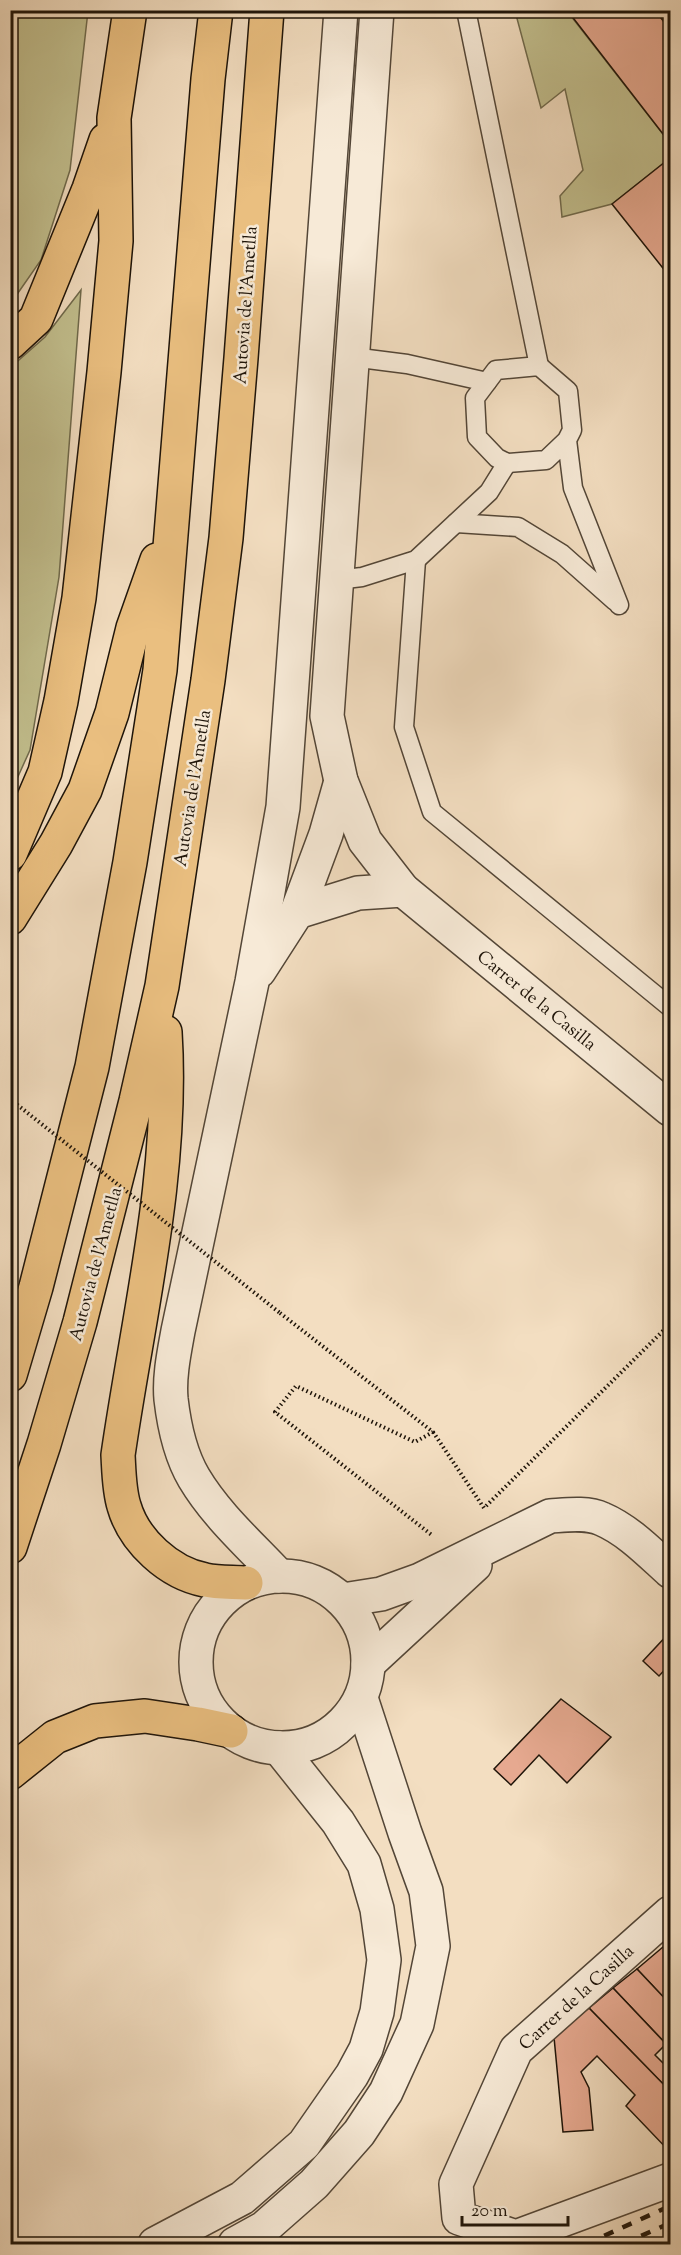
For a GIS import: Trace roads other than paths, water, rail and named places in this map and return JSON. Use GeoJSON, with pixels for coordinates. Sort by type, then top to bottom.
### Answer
{"type":"FeatureCollection","features":[{"type":"Feature","properties":{"kind":"highway"},"geometry":{"type":"LineString","coordinates":[[10,854],[45,772],[62,701],[79,598],[116,241],[114,118],[130,10]]}},
{"type":"Feature","properties":{"kind":"highway"},"geometry":{"type":"LineString","coordinates":[[10,1375],[67,1169],[92,1067],[145,772],[160,670],[207,91],[216,10]]}},
{"type":"Feature","properties":{"kind":"highway","name":"Autovia de l'Ametlla"},"geometry":{"type":"LineString","coordinates":[[10,1547],[44,1444],[80,1322],[136,1101],[162,986],[208,680],[226,538],[267,10]]}},
{"type":"Feature","properties":{"kind":"highway"},"geometry":{"type":"LineString","coordinates":[[10,344],[36,319],[89,189],[114,118]]}},
{"type":"Feature","properties":{"kind":"highway"},"geometry":{"type":"LineString","coordinates":[[10,918],[56,844],[85,790],[112,713],[133,628],[172,515]]}},
{"type":"Feature","properties":{"kind":"highway"},"geometry":{"type":"LineString","coordinates":[[162,986],[166,1057],[163,1160],[118,1455],[120,1482],[124,1507],[136,1532],[156,1554],[179,1570],[204,1580],[246,1583]]}},
{"type":"Feature","properties":{"kind":"highway"},"geometry":{"type":"LineString","coordinates":[[10,1773],[55,1737],[95,1721],[146,1716],[231,1731]]}},
{"type":"Feature","properties":{"kind":"street"},"geometry":{"type":"LineString","coordinates":[[279,1576],[211,1502],[193,1477],[179,1440],[171,1398],[178,1331],[252,982],[283,807],[341,10]]}},
{"type":"Feature","properties":{"kind":"street","name":"Carrer de la Casilla"},"geometry":{"type":"LineString","coordinates":[[377,10],[327,716],[341,781],[365,841],[403,890],[670,1110]]}},
{"type":"Feature","properties":{"kind":"street"},"geometry":{"type":"LineString","coordinates":[[252,982],[297,912],[326,834],[341,781]]}},
{"type":"Feature","properties":{"kind":"street"},"geometry":{"type":"LineString","coordinates":[[297,912],[358,892],[403,890]]}},
{"type":"Feature","properties":{"kind":"street"},"geometry":{"type":"LineString","coordinates":[[343,1600],[381,1594],[420,1580],[550,1516],[572,1514],[601,1518],[637,1541],[670,1571]]}},
{"type":"Feature","properties":{"kind":"street"},"geometry":{"type":"LineString","coordinates":[[368,1664],[503,1539]]}},
{"type":"Feature","properties":{"kind":"street"},"geometry":{"type":"LineString","coordinates":[[279,1576],[296,1576],[314,1581],[343,1600],[354,1614],[362,1630],[367,1646],[368,1664],[361,1698],[336,1730],[319,1740],[300,1746],[279,1748],[245,1740],[216,1718],[205,1701],[198,1682],[196,1652],[204,1624],[215,1607],[229,1593],[246,1583],[279,1576]]}},
{"type":"Feature","properties":{"kind":"street"},"geometry":{"type":"LineString","coordinates":[[235,2244],[264,2228],[314,2184],[359,2133],[386,2092],[417,2024],[433,1946],[426,1891],[361,1698]]}},
{"type":"Feature","properties":{"kind":"street"},"geometry":{"type":"LineString","coordinates":[[154,2244],[242,2198],[304,2144],[366,2049],[377,2012],[384,1960],[377,1909],[364,1864],[338,1822],[279,1748]]}},
{"type":"Feature","properties":{"kind":"street","name":"Carrer de la Casilla"},"geometry":{"type":"LineString","coordinates":[[670,1913],[516,2050],[456,2184],[459,2218],[516,2237],[670,2180]]}},
{"type":"Feature","properties":{"kind":"lane"},"geometry":{"type":"LineString","coordinates":[[466,10],[538,366],[568,391],[572,430],[567,440],[546,460],[507,463],[497,458],[477,437],[475,398],[500,369],[538,366]]}},
{"type":"Feature","properties":{"kind":"lane"},"geometry":{"type":"LineString","coordinates":[[352,357],[407,364],[487,382]]}},
{"type":"Feature","properties":{"kind":"lane"},"geometry":{"type":"LineString","coordinates":[[456,523],[518,527],[562,554],[619,604],[573,488],[567,440]]}},
{"type":"Feature","properties":{"kind":"lane"},"geometry":{"type":"LineString","coordinates":[[337,580],[362,577],[416,560],[489,492],[507,463]]}},
{"type":"Feature","properties":{"kind":"lane"},"geometry":{"type":"LineString","coordinates":[[416,560],[404,727],[432,812],[670,1007]]}},
{"type":"Feature","properties":{"kind":"railway"},"geometry":{"type":"LineString","coordinates":[[586,2244],[670,2206]]}},
{"type":"Feature","properties":{"kind":"railway"},"geometry":{"type":"LineString","coordinates":[[623,2244],[670,2223]]}}]}
